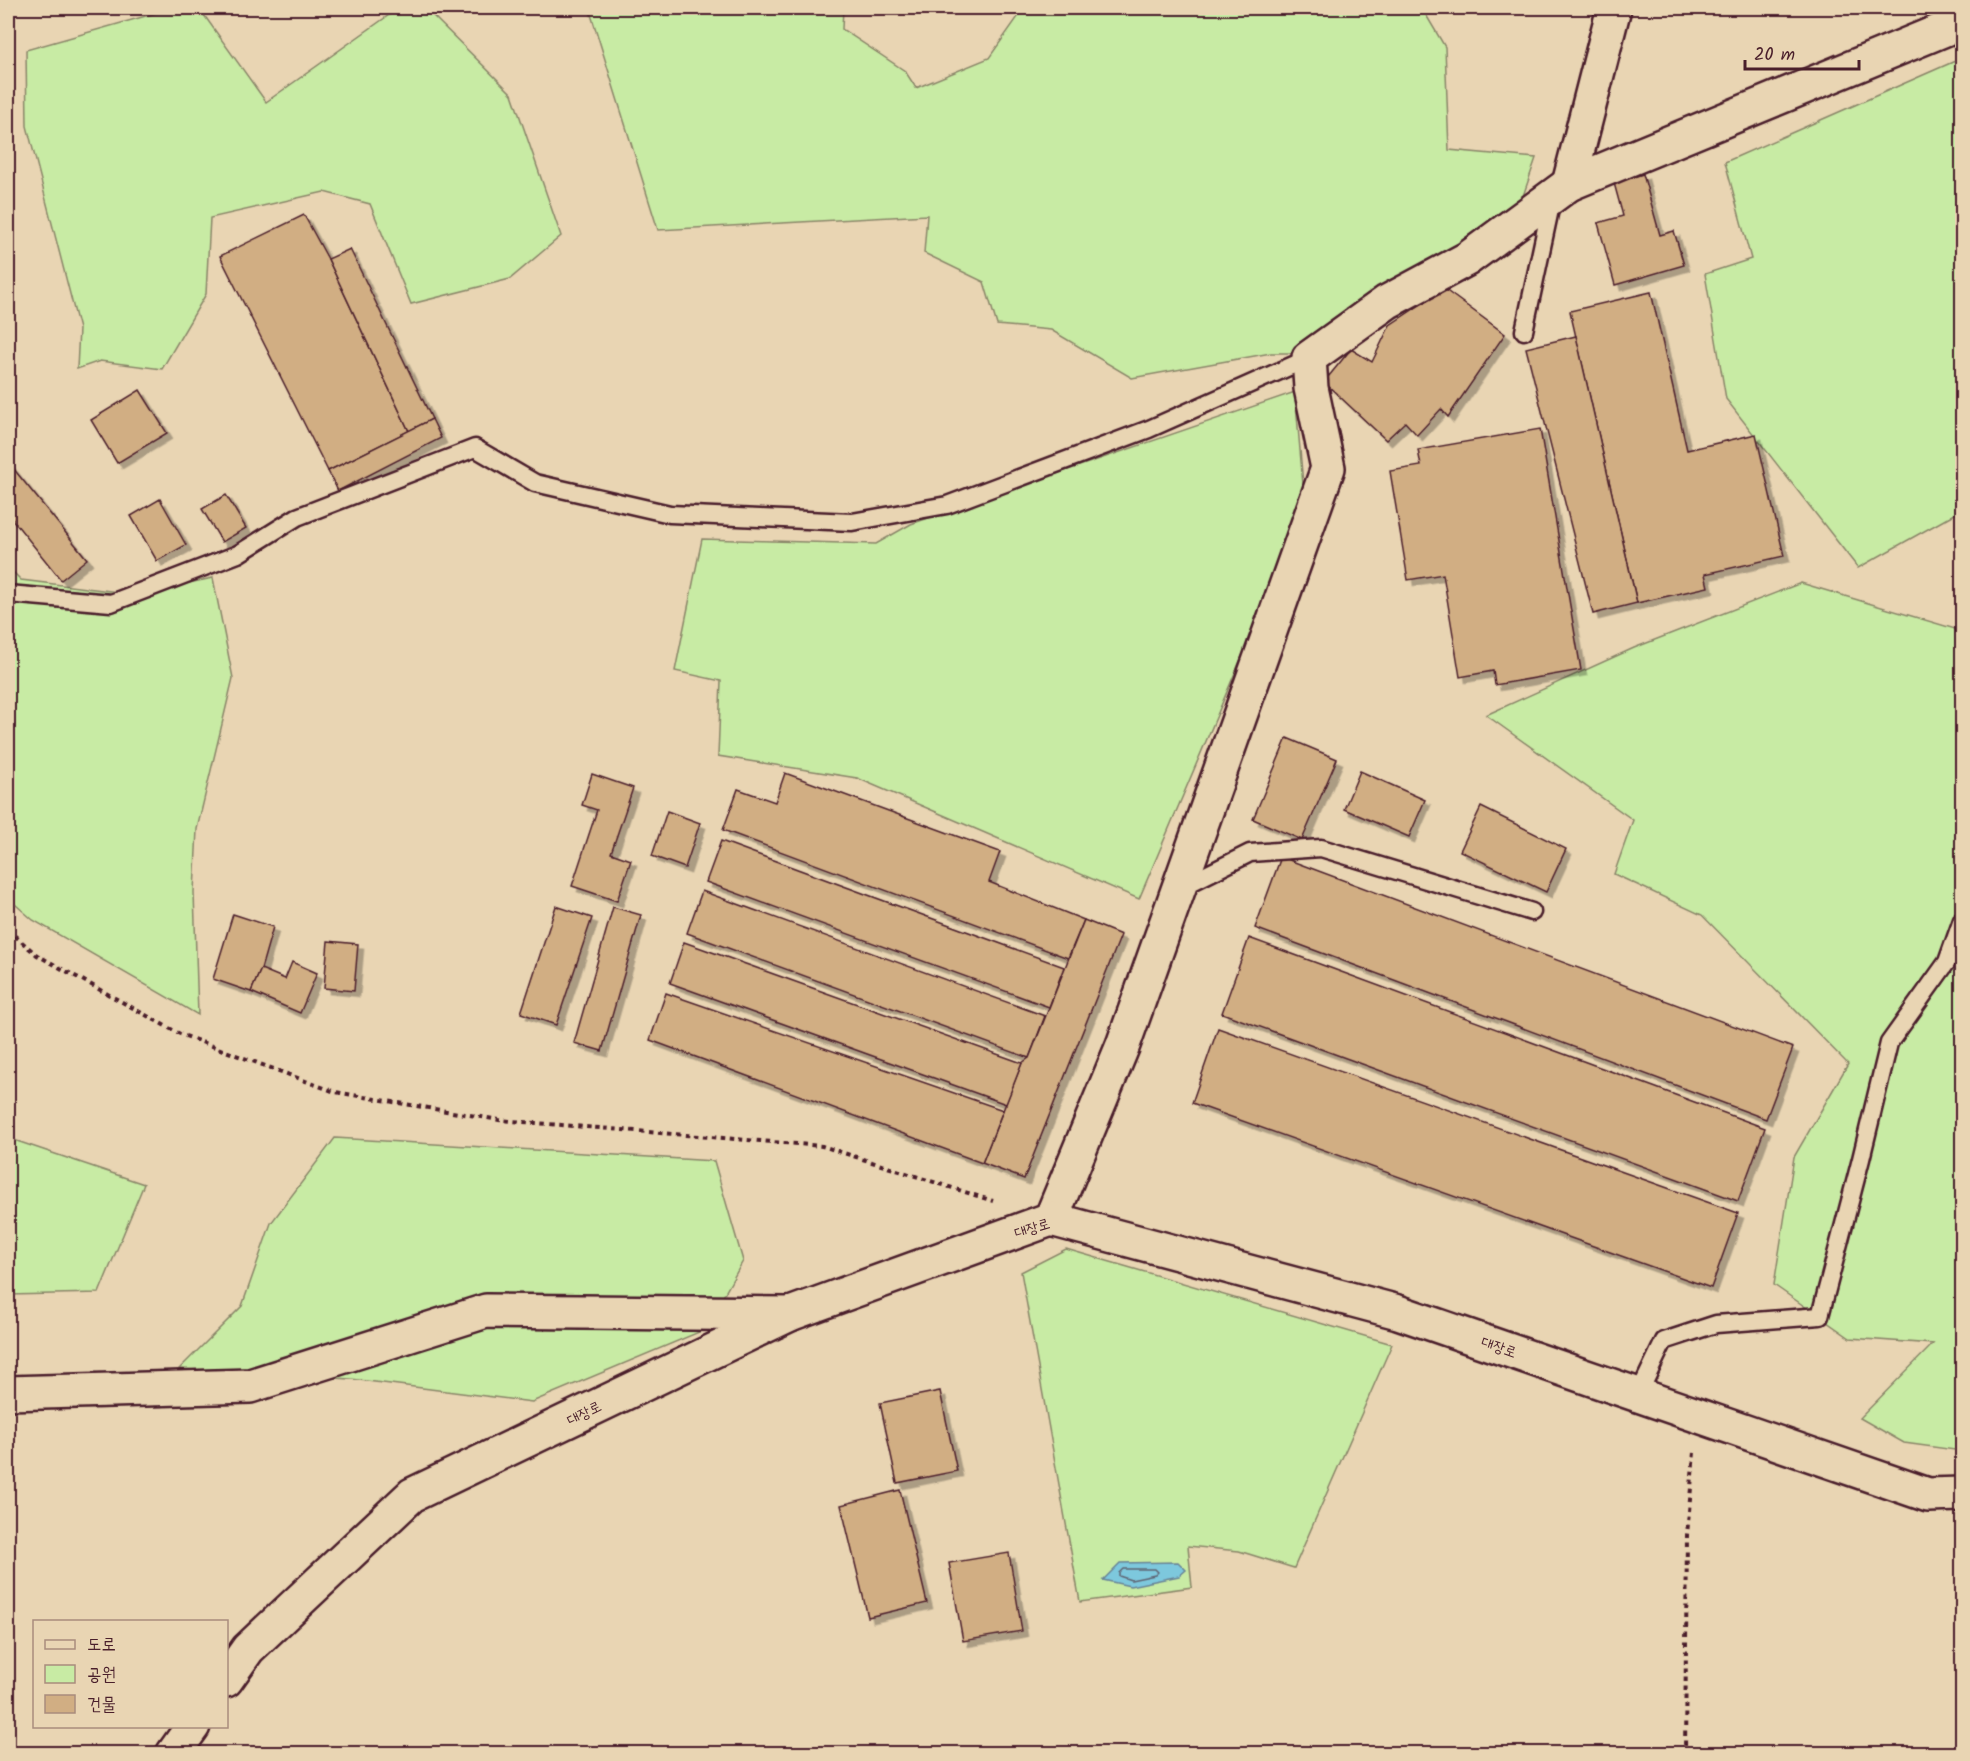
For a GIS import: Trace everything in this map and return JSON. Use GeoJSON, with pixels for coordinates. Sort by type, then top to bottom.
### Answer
{"type":"FeatureCollection","features":[{"type":"Feature","properties":{"kind":"street"},"geometry":{"type":"LineString","coordinates":[[1561,190],[1614,8]]}},
{"type":"Feature","properties":{"kind":"street"},"geometry":{"type":"LineString","coordinates":[[1051,1219],[1123,1045],[1328,468],[1311,388],[1309,358],[1387,302],[1467,259],[1561,190],[1962,22]]}},
{"type":"Feature","properties":{"kind":"street","name":"대장로"},"geometry":{"type":"LineString","coordinates":[[228,1677],[248,1649],[412,1495],[790,1314],[1051,1219],[1398,1312],[1928,1495],[1962,1494]]}},
{"type":"Feature","properties":{"kind":"street"},"geometry":{"type":"LineString","coordinates":[[8,1393],[250,1386],[486,1311],[790,1314]]}},
{"type":"Feature","properties":{"kind":"street"},"geometry":{"type":"LineString","coordinates":[[173,1754],[192,1728]]}},
{"type":"Feature","properties":{"kind":"lane"},"geometry":{"type":"LineString","coordinates":[[1524,331],[1561,190]]}},
{"type":"Feature","properties":{"kind":"lane"},"geometry":{"type":"LineString","coordinates":[[8,594],[111,603],[238,554],[297,517],[475,448],[535,483],[669,514],[852,522],[947,505],[1149,429],[1309,358]]}},
{"type":"Feature","properties":{"kind":"lane"},"geometry":{"type":"LineString","coordinates":[[1179,888],[1250,853],[1321,848],[1532,912]]}},
{"type":"Feature","properties":{"kind":"lane"},"geometry":{"type":"LineString","coordinates":[[1638,1395],[1664,1341],[1716,1324],[1820,1316],[1889,1043],[1947,962],[1962,920]]}},
{"type":"Feature","properties":{"kind":"path"},"geometry":{"type":"LineString","coordinates":[[8,930],[38,955],[180,1034],[335,1092],[500,1120],[822,1146],[997,1202]]}},
{"type":"Feature","properties":{"kind":"path"},"geometry":{"type":"LineString","coordinates":[[1685,1754],[1687,1535],[1698,1416]]}},
{"type":"Feature","properties":{"kind":"green space"},"geometry":{"type":"Polygon","coordinates":[[[174,8],[199,8],[266,102],[399,8],[425,8],[512,94],[561,236],[510,279],[411,304],[370,204],[324,192],[210,218],[206,294],[162,369],[100,361],[77,369],[79,329],[27,126],[26,50],[174,8]]]}},
{"type":"Feature","properties":{"kind":"green space"},"geometry":{"type":"Polygon","coordinates":[[[589,8],[843,8],[842,29],[905,71],[916,88],[989,58],[1018,17],[1015,8],[1422,8],[1445,47],[1449,150],[1536,158],[1520,205],[1294,353],[1271,353],[1132,378],[1051,330],[997,325],[984,282],[924,253],[927,215],[658,230],[589,8]]]}},
{"type":"Feature","properties":{"kind":"green space"},"geometry":{"type":"Polygon","coordinates":[[[1962,58],[1962,510],[1858,568],[1726,399],[1705,274],[1751,259],[1725,162],[1962,58]]]}},
{"type":"Feature","properties":{"kind":"green space"},"geometry":{"type":"Polygon","coordinates":[[[1295,392],[1305,508],[1139,899],[857,778],[718,756],[721,681],[675,671],[702,539],[876,544],[911,524],[1295,392]]]}},
{"type":"Feature","properties":{"kind":"green space"},"geometry":{"type":"Polygon","coordinates":[[[8,567],[21,580],[135,594],[213,578],[233,678],[197,829],[194,892],[198,1015],[33,920],[8,898],[8,567]]]}},
{"type":"Feature","properties":{"kind":"green space"},"geometry":{"type":"Polygon","coordinates":[[[1801,583],[1962,631],[1962,1451],[1904,1443],[1860,1418],[1933,1344],[1850,1338],[1774,1285],[1794,1157],[1848,1064],[1702,915],[1614,874],[1633,820],[1486,715],[1634,648],[1801,583]]]}},
{"type":"Feature","properties":{"kind":"green space"},"geometry":{"type":"Polygon","coordinates":[[[8,1138],[144,1184],[99,1293],[8,1295],[8,1138]]]}},
{"type":"Feature","properties":{"kind":"green space"},"geometry":{"type":"Polygon","coordinates":[[[335,1138],[714,1161],[743,1261],[704,1330],[532,1402],[351,1379],[179,1369],[242,1306],[271,1223],[335,1138]]]}},
{"type":"Feature","properties":{"kind":"green space"},"geometry":{"type":"Polygon","coordinates":[[[1066,1249],[1392,1344],[1294,1568],[1239,1551],[1188,1546],[1192,1587],[1080,1602],[1021,1272],[1066,1249]]]}},
{"type":"Feature","properties":{"kind":"water"},"geometry":{"type":"Polygon","coordinates":[[[1178,1562],[1186,1570],[1179,1576],[1130,1586],[1103,1580],[1120,1563],[1178,1562]]]}},
{"type":"Feature","properties":{"kind":"building"},"geometry":{"type":"Polygon","coordinates":[[[1643,174],[1660,235],[1674,231],[1684,265],[1615,285],[1598,223],[1623,216],[1614,183],[1643,174]]]}},
{"type":"Feature","properties":{"kind":"building"},"geometry":{"type":"Polygon","coordinates":[[[304,215],[328,259],[409,431],[328,471],[220,256],[304,215]]]}},
{"type":"Feature","properties":{"kind":"building"},"geometry":{"type":"Polygon","coordinates":[[[350,249],[432,419],[409,431],[328,259],[350,249]]]}},
{"type":"Feature","properties":{"kind":"building"},"geometry":{"type":"Polygon","coordinates":[[[1444,289],[1505,334],[1448,417],[1441,409],[1417,435],[1405,422],[1386,440],[1324,382],[1351,349],[1372,362],[1390,325],[1444,289]]]}},
{"type":"Feature","properties":{"kind":"building"},"geometry":{"type":"Polygon","coordinates":[[[1651,292],[1687,450],[1756,434],[1784,556],[1705,574],[1708,587],[1637,603],[1570,311],[1651,292]]]}},
{"type":"Feature","properties":{"kind":"building"},"geometry":{"type":"Polygon","coordinates":[[[1576,336],[1637,603],[1593,614],[1526,348],[1576,336]]]}},
{"type":"Feature","properties":{"kind":"building"},"geometry":{"type":"Polygon","coordinates":[[[140,390],[167,433],[117,463],[91,420],[140,390]]]}},
{"type":"Feature","properties":{"kind":"building"},"geometry":{"type":"Polygon","coordinates":[[[432,419],[441,438],[338,491],[328,471],[432,419]]]}},
{"type":"Feature","properties":{"kind":"building"},"geometry":{"type":"Polygon","coordinates":[[[1540,429],[1581,670],[1495,685],[1493,671],[1460,677],[1443,574],[1408,580],[1390,471],[1421,466],[1418,450],[1540,429]]]}},
{"type":"Feature","properties":{"kind":"building"},"geometry":{"type":"Polygon","coordinates":[[[8,462],[87,559],[61,580],[8,514],[8,462]]]}},
{"type":"Feature","properties":{"kind":"building"},"geometry":{"type":"Polygon","coordinates":[[[226,495],[246,528],[222,542],[202,509],[226,495]]]}},
{"type":"Feature","properties":{"kind":"building"},"geometry":{"type":"Polygon","coordinates":[[[160,499],[186,545],[157,561],[131,516],[160,499]]]}},
{"type":"Feature","properties":{"kind":"building"},"geometry":{"type":"Polygon","coordinates":[[[1287,738],[1337,759],[1302,840],[1253,819],[1287,738]]]}},
{"type":"Feature","properties":{"kind":"building"},"geometry":{"type":"Polygon","coordinates":[[[1360,771],[1425,800],[1409,837],[1344,809],[1360,771]]]}},
{"type":"Feature","properties":{"kind":"building"},"geometry":{"type":"Polygon","coordinates":[[[785,773],[1000,852],[989,882],[1084,920],[1068,958],[723,830],[738,789],[775,802],[785,773]]]}},
{"type":"Feature","properties":{"kind":"building"},"geometry":{"type":"Polygon","coordinates":[[[592,774],[633,788],[611,853],[631,860],[617,901],[572,886],[597,810],[582,805],[592,774]]]}},
{"type":"Feature","properties":{"kind":"building"},"geometry":{"type":"Polygon","coordinates":[[[1481,807],[1566,849],[1546,892],[1460,851],[1481,807]]]}},
{"type":"Feature","properties":{"kind":"building"},"geometry":{"type":"Polygon","coordinates":[[[667,811],[700,823],[685,868],[652,856],[667,811]]]}},
{"type":"Feature","properties":{"kind":"building"},"geometry":{"type":"Polygon","coordinates":[[[721,841],[1064,967],[1049,1007],[706,882],[721,841]]]}},
{"type":"Feature","properties":{"kind":"building"},"geometry":{"type":"Polygon","coordinates":[[[1281,857],[1793,1048],[1766,1119],[1255,928],[1281,857]]]}},
{"type":"Feature","properties":{"kind":"building"},"geometry":{"type":"Polygon","coordinates":[[[702,891],[1045,1016],[1029,1058],[687,933],[702,891]]]}},
{"type":"Feature","properties":{"kind":"building"},"geometry":{"type":"Polygon","coordinates":[[[556,906],[592,918],[556,1025],[521,1013],[556,906]]]}},
{"type":"Feature","properties":{"kind":"building"},"geometry":{"type":"Polygon","coordinates":[[[613,907],[641,915],[602,1051],[574,1043],[613,907]]]}},
{"type":"Feature","properties":{"kind":"building"},"geometry":{"type":"Polygon","coordinates":[[[233,914],[273,927],[261,969],[251,992],[213,979],[233,914]]]}},
{"type":"Feature","properties":{"kind":"building"},"geometry":{"type":"Polygon","coordinates":[[[1084,920],[1121,935],[1024,1179],[982,1163],[1022,1063],[1029,1058],[1084,920]]]}},
{"type":"Feature","properties":{"kind":"building"},"geometry":{"type":"Polygon","coordinates":[[[1249,938],[1765,1128],[1738,1201],[1222,1013],[1249,938]]]}},
{"type":"Feature","properties":{"kind":"building"},"geometry":{"type":"Polygon","coordinates":[[[328,941],[358,944],[354,991],[324,988],[328,941]]]}},
{"type":"Feature","properties":{"kind":"building"},"geometry":{"type":"Polygon","coordinates":[[[684,942],[1022,1063],[1006,1104],[670,983],[684,942]]]}},
{"type":"Feature","properties":{"kind":"building"},"geometry":{"type":"Polygon","coordinates":[[[292,962],[317,973],[300,1013],[251,992],[261,969],[285,979],[292,962]]]}},
{"type":"Feature","properties":{"kind":"building"},"geometry":{"type":"Polygon","coordinates":[[[666,993],[1003,1110],[982,1163],[650,1040],[666,993]]]}},
{"type":"Feature","properties":{"kind":"building"},"geometry":{"type":"Polygon","coordinates":[[[1218,1028],[1738,1213],[1711,1288],[1192,1103],[1218,1028]]]}},
{"type":"Feature","properties":{"kind":"building"},"geometry":{"type":"Polygon","coordinates":[[[940,1391],[957,1471],[897,1483],[880,1403],[940,1391]]]}},
{"type":"Feature","properties":{"kind":"building"},"geometry":{"type":"Polygon","coordinates":[[[900,1490],[927,1603],[868,1617],[841,1505],[900,1490]]]}},
{"type":"Feature","properties":{"kind":"building"},"geometry":{"type":"Polygon","coordinates":[[[1009,1553],[1022,1631],[963,1641],[949,1563],[1009,1553]]]}}]}
